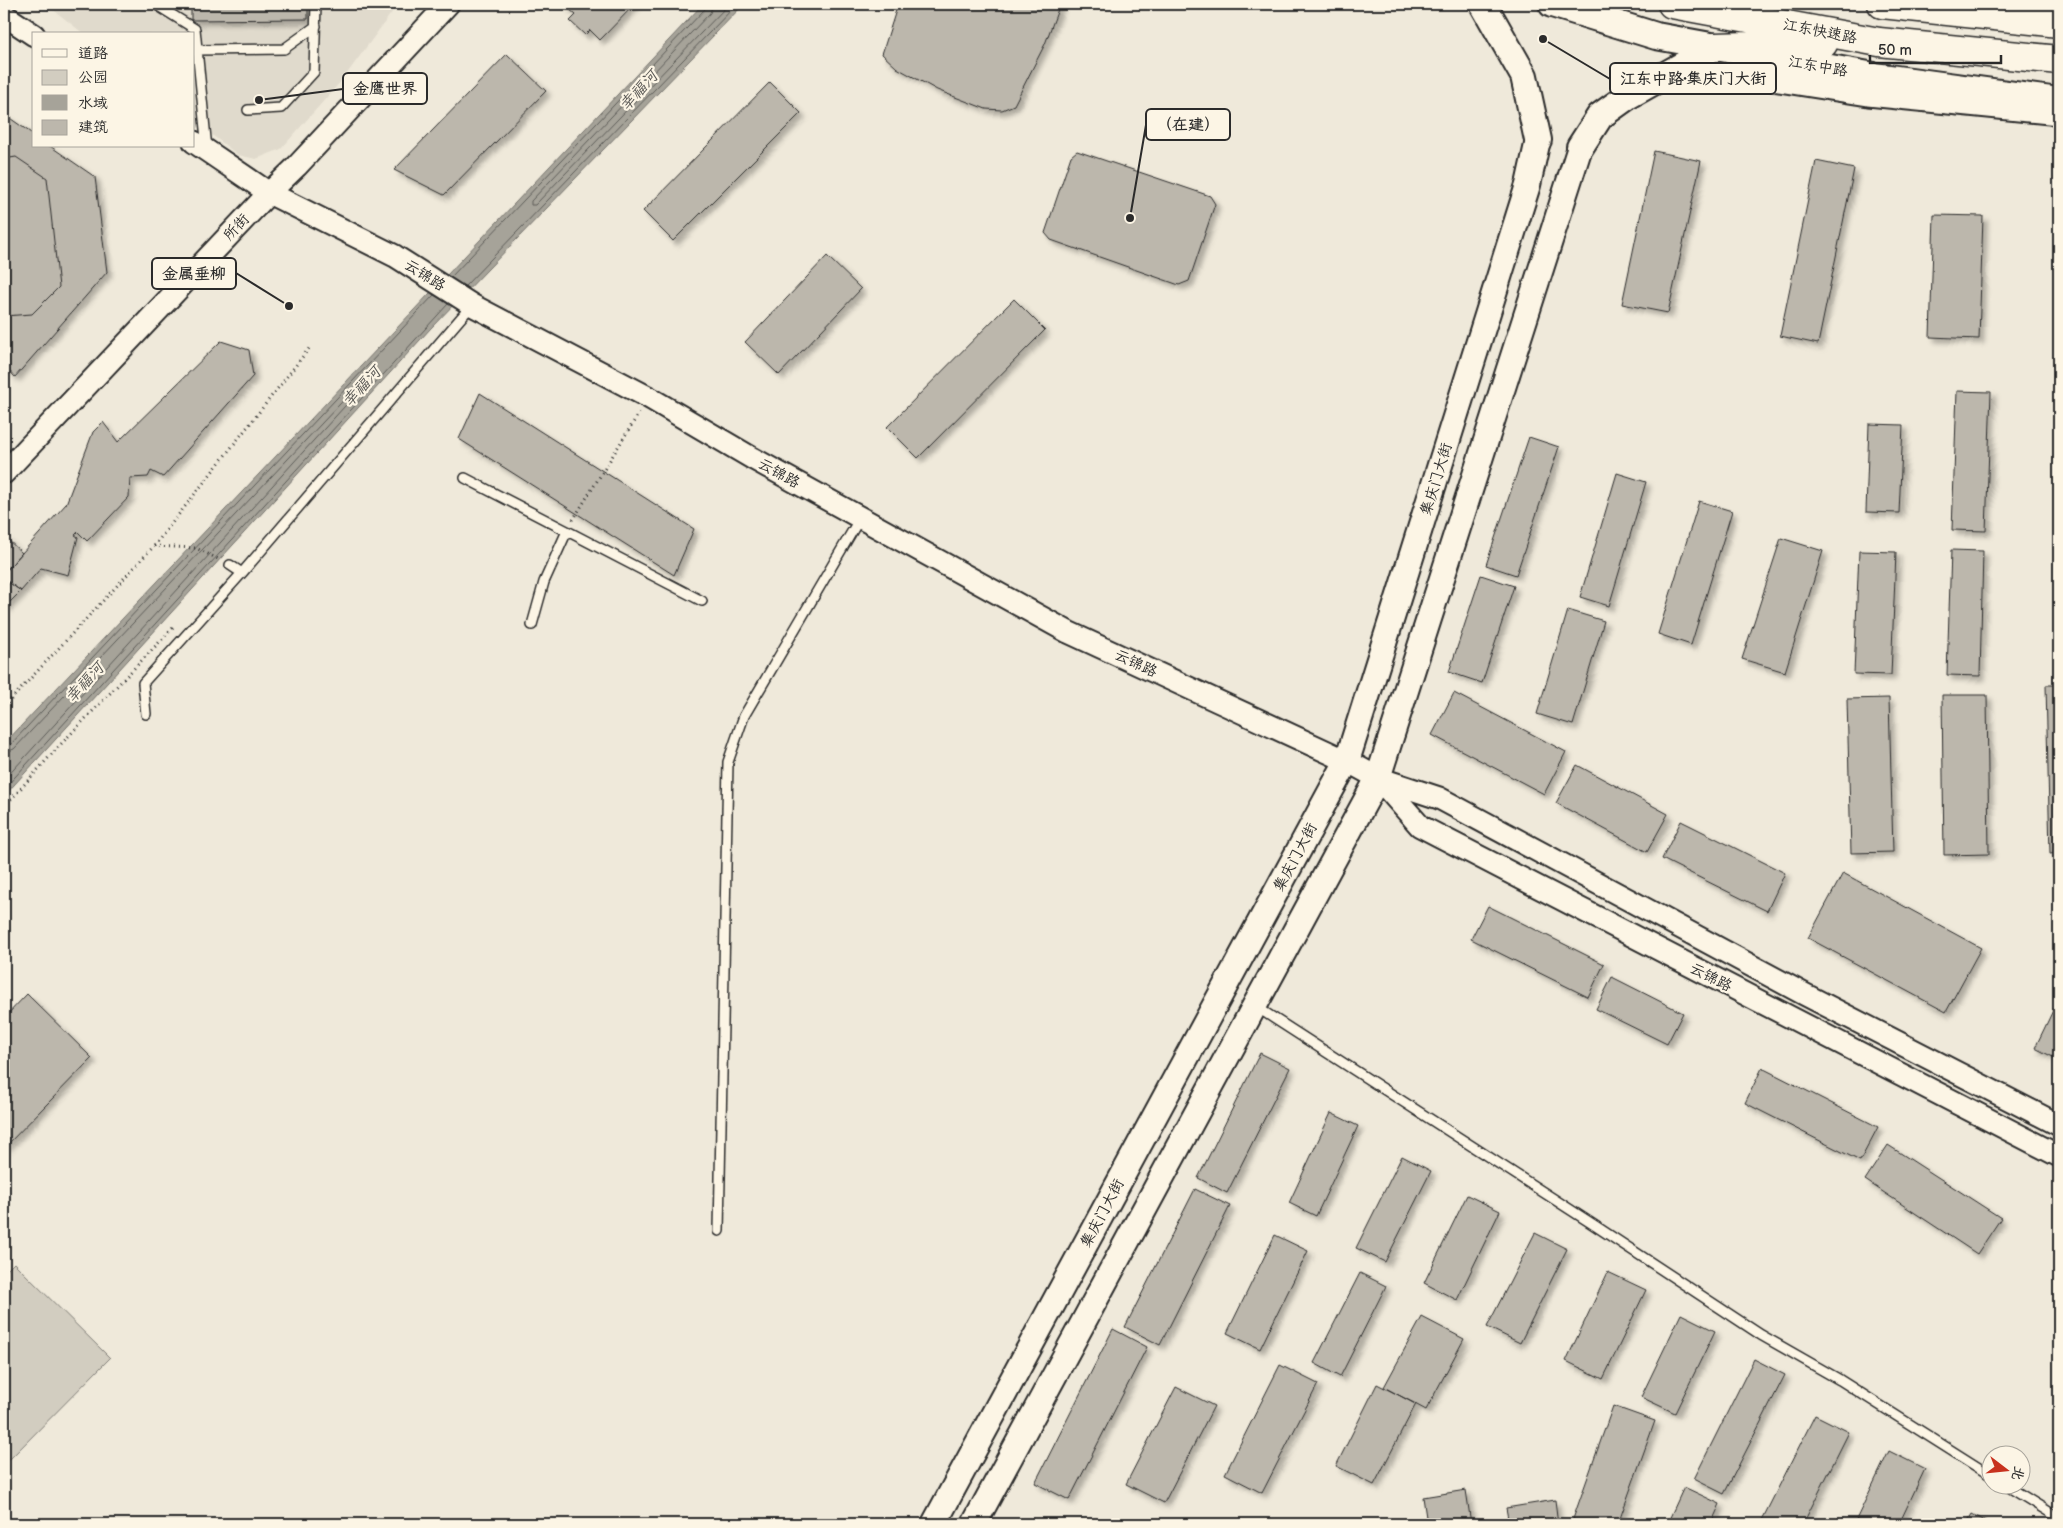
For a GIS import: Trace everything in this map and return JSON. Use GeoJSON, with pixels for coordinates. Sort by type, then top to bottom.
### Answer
{"type":"FeatureCollection","features":[{"type":"Feature","properties":{"kind":"highway","name":"江东快速路"},"geometry":{"type":"LineString","coordinates":[[1672,4],[1879,42],[2059,60]]}},
{"type":"Feature","properties":{"kind":"highway"},"geometry":{"type":"LineString","coordinates":[[1885,4],[2059,23]]}},
{"type":"Feature","properties":{"kind":"highway"},"geometry":{"type":"LineString","coordinates":[[1715,47],[1879,42]]}},
{"type":"Feature","properties":{"kind":"main road"},"geometry":{"type":"LineString","coordinates":[[1482,4],[1524,76],[1538,140]]}},
{"type":"Feature","properties":{"kind":"main road","name":"江东中路"},"geometry":{"type":"LineString","coordinates":[[1552,4],[1656,36],[1874,76],[2059,101]]}},
{"type":"Feature","properties":{"kind":"main road"},"geometry":{"type":"LineString","coordinates":[[974,1524],[1378,778],[1580,147],[1600,116],[1628,96],[1715,47]]}},
{"type":"Feature","properties":{"kind":"main road","name":"集庆门大街"},"geometry":{"type":"LineString","coordinates":[[934,1524],[1347,761],[1528,185],[1538,140]]}},
{"type":"Feature","properties":{"kind":"street","name":"所街"},"geometry":{"type":"LineString","coordinates":[[4,473],[269,192],[297,166],[443,5]]}},
{"type":"Feature","properties":{"kind":"street"},"geometry":{"type":"LineString","coordinates":[[4,15],[32,34]]}},
{"type":"Feature","properties":{"kind":"street","name":"江东中路"},"geometry":{"type":"LineString","coordinates":[[1728,73],[1868,95],[2059,114]]}},
{"type":"Feature","properties":{"kind":"street","name":"云锦路"},"geometry":{"type":"LineString","coordinates":[[201,147],[269,192],[395,256],[472,305],[648,397],[752,458],[1068,632],[1347,761],[1378,778],[1439,798],[1804,994],[2059,1125]]}},
{"type":"Feature","properties":{"kind":"street","name":"云锦路"},"geometry":{"type":"LineString","coordinates":[[1378,778],[1420,826],[2059,1156]]}},
{"type":"Feature","properties":{"kind":"lane"},"geometry":{"type":"LineString","coordinates":[[156,4],[169,8],[195,29],[198,50],[201,147]]}},
{"type":"Feature","properties":{"kind":"lane"},"geometry":{"type":"LineString","coordinates":[[248,110],[281,108],[314,72],[316,4]]}},
{"type":"Feature","properties":{"kind":"lane"},"geometry":{"type":"LineString","coordinates":[[198,50],[284,49],[316,26]]}},
{"type":"Feature","properties":{"kind":"lane"},"geometry":{"type":"LineString","coordinates":[[146,714],[143,682],[242,573],[472,305]]}},
{"type":"Feature","properties":{"kind":"lane"},"geometry":{"type":"LineString","coordinates":[[466,478],[702,601]]}},
{"type":"Feature","properties":{"kind":"lane"},"geometry":{"type":"LineString","coordinates":[[719,1231],[728,762],[744,716],[860,518]]}},
{"type":"Feature","properties":{"kind":"lane"},"geometry":{"type":"LineString","coordinates":[[532,625],[544,582],[567,531]]}},
{"type":"Feature","properties":{"kind":"lane"},"geometry":{"type":"LineString","coordinates":[[230,565],[242,573]]}},
{"type":"Feature","properties":{"kind":"lane"},"geometry":{"type":"LineString","coordinates":[[1254,1006],[1761,1335],[1840,1380],[1980,1469]]}},
{"type":"Feature","properties":{"kind":"lane"},"geometry":{"type":"LineString","coordinates":[[2023,1496],[2059,1518]]}},
{"type":"Feature","properties":{"kind":"path"},"geometry":{"type":"LineString","coordinates":[[4,707],[154,546],[311,346]]}},
{"type":"Feature","properties":{"kind":"path"},"geometry":{"type":"LineString","coordinates":[[567,531],[648,397]]}},
{"type":"Feature","properties":{"kind":"path"},"geometry":{"type":"LineString","coordinates":[[154,546],[196,548],[230,565]]}},
{"type":"Feature","properties":{"kind":"path"},"geometry":{"type":"LineString","coordinates":[[4,807],[61,744]]}},
{"type":"Feature","properties":{"kind":"shaded area"},"geometry":{"type":"Polygon","coordinates":[[[46,4],[398,4],[343,79],[281,149],[256,159],[238,155],[195,122],[195,32],[81,32],[46,4]]]}},
{"type":"Feature","properties":{"kind":"green space"},"geometry":{"type":"Polygon","coordinates":[[[14,1263],[110,1358],[4,1465],[4,1273],[14,1263]]]}},
{"type":"Feature","properties":{"kind":"water","name":"幸福河"},"geometry":{"type":"Polygon","coordinates":[[[703,4],[744,4],[431,328],[4,796],[4,744],[703,4]]]}},
{"type":"Feature","properties":{"kind":"building"},"geometry":{"type":"Polygon","coordinates":[[[191,4],[308,4],[308,19],[191,20],[191,4]]]}},
{"type":"Feature","properties":{"kind":"building"},"geometry":{"type":"Polygon","coordinates":[[[563,4],[635,4],[600,40],[590,30],[585,35],[570,21],[576,15],[563,4]]]}},
{"type":"Feature","properties":{"kind":"building"},"geometry":{"type":"Polygon","coordinates":[[[898,4],[1060,4],[1045,44],[1014,105],[1002,110],[986,109],[937,90],[897,68],[882,54],[898,4]]]}},
{"type":"Feature","properties":{"kind":"building"},"geometry":{"type":"Polygon","coordinates":[[[507,54],[546,91],[444,195],[394,170],[507,54]]]}},
{"type":"Feature","properties":{"kind":"building"},"geometry":{"type":"Polygon","coordinates":[[[770,82],[801,113],[673,241],[643,211],[770,82]]]}},
{"type":"Feature","properties":{"kind":"building"},"geometry":{"type":"Polygon","coordinates":[[[4,114],[32,134],[32,148],[53,148],[95,177],[107,272],[15,377],[4,365],[4,114]]]}},
{"type":"Feature","properties":{"kind":"building"},"geometry":{"type":"Polygon","coordinates":[[[1077,151],[1210,196],[1215,204],[1189,281],[1179,285],[1051,240],[1045,233],[1071,156],[1077,151]]]}},
{"type":"Feature","properties":{"kind":"building"},"geometry":{"type":"Polygon","coordinates":[[[1654,151],[1701,161],[1668,313],[1622,304],[1654,151]]]}},
{"type":"Feature","properties":{"kind":"building"},"geometry":{"type":"Polygon","coordinates":[[[16,157],[47,178],[59,287],[32,314],[4,316],[4,159],[16,157]]]}},
{"type":"Feature","properties":{"kind":"building"},"geometry":{"type":"Polygon","coordinates":[[[1816,161],[1854,169],[1818,344],[1780,336],[1816,161]]]}},
{"type":"Feature","properties":{"kind":"building"},"geometry":{"type":"Polygon","coordinates":[[[1934,215],[1983,216],[1979,339],[1930,337],[1934,215]]]}},
{"type":"Feature","properties":{"kind":"building"},"geometry":{"type":"Polygon","coordinates":[[[827,256],[861,289],[779,375],[745,342],[827,256]]]}},
{"type":"Feature","properties":{"kind":"building"},"geometry":{"type":"Polygon","coordinates":[[[1014,299],[1045,330],[918,458],[887,427],[1014,299]]]}},
{"type":"Feature","properties":{"kind":"building"},"geometry":{"type":"Polygon","coordinates":[[[221,341],[249,350],[253,376],[163,477],[151,471],[148,477],[130,478],[129,497],[87,541],[78,532],[75,535],[78,537],[68,575],[41,568],[21,591],[4,579],[4,573],[66,504],[93,432],[103,422],[118,442],[221,341]]]}},
{"type":"Feature","properties":{"kind":"building"},"geometry":{"type":"Polygon","coordinates":[[[1957,391],[1991,392],[1986,531],[1952,530],[1957,391]]]}},
{"type":"Feature","properties":{"kind":"building"},"geometry":{"type":"Polygon","coordinates":[[[480,393],[694,529],[674,575],[459,439],[480,393]]]}},
{"type":"Feature","properties":{"kind":"building"},"geometry":{"type":"Polygon","coordinates":[[[1869,424],[1903,425],[1899,513],[1866,512],[1869,424]]]}},
{"type":"Feature","properties":{"kind":"building"},"geometry":{"type":"Polygon","coordinates":[[[1529,437],[1559,447],[1516,575],[1486,565],[1529,437]]]}},
{"type":"Feature","properties":{"kind":"building"},"geometry":{"type":"Polygon","coordinates":[[[1617,473],[1646,482],[1609,606],[1580,597],[1617,473]]]}},
{"type":"Feature","properties":{"kind":"building"},"geometry":{"type":"Polygon","coordinates":[[[1699,501],[1732,511],[1691,645],[1658,634],[1699,501]]]}},
{"type":"Feature","properties":{"kind":"building"},"geometry":{"type":"Polygon","coordinates":[[[4,536],[22,553],[4,573],[4,536]]]}},
{"type":"Feature","properties":{"kind":"building"},"geometry":{"type":"Polygon","coordinates":[[[1781,538],[1823,551],[1785,672],[1742,659],[1781,538]]]}},
{"type":"Feature","properties":{"kind":"building"},"geometry":{"type":"Polygon","coordinates":[[[1951,550],[1983,551],[1980,676],[1947,675],[1951,550]]]}},
{"type":"Feature","properties":{"kind":"building"},"geometry":{"type":"Polygon","coordinates":[[[1859,551],[1896,552],[1891,675],[1854,674],[1859,551]]]}},
{"type":"Feature","properties":{"kind":"building"},"geometry":{"type":"Polygon","coordinates":[[[1481,575],[1514,586],[1482,683],[1449,672],[1481,575]]]}},
{"type":"Feature","properties":{"kind":"building"},"geometry":{"type":"Polygon","coordinates":[[[4,579],[21,591],[4,608],[4,579]]]}},
{"type":"Feature","properties":{"kind":"building"},"geometry":{"type":"Polygon","coordinates":[[[1568,610],[1604,621],[1573,725],[1537,714],[1568,610]]]}},
{"type":"Feature","properties":{"kind":"building"},"geometry":{"type":"Polygon","coordinates":[[[2046,685],[2059,685],[2059,853],[2050,854],[2046,685]]]}},
{"type":"Feature","properties":{"kind":"building"},"geometry":{"type":"Polygon","coordinates":[[[1454,693],[1566,752],[1544,794],[1432,735],[1454,693]]]}},
{"type":"Feature","properties":{"kind":"building"},"geometry":{"type":"Polygon","coordinates":[[[1942,695],[1987,695],[1989,854],[1944,855],[1942,695]]]}},
{"type":"Feature","properties":{"kind":"building"},"geometry":{"type":"Polygon","coordinates":[[[1889,698],[1893,852],[1851,853],[1847,699],[1889,698]]]}},
{"type":"Feature","properties":{"kind":"building"},"geometry":{"type":"Polygon","coordinates":[[[1577,765],[1668,814],[1647,852],[1556,803],[1577,765]]]}},
{"type":"Feature","properties":{"kind":"building"},"geometry":{"type":"Polygon","coordinates":[[[1681,821],[1785,873],[1767,911],[1662,859],[1681,821]]]}},
{"type":"Feature","properties":{"kind":"building"},"geometry":{"type":"Polygon","coordinates":[[[1843,873],[1981,948],[1946,1012],[1808,938],[1843,873]]]}},
{"type":"Feature","properties":{"kind":"building"},"geometry":{"type":"Polygon","coordinates":[[[1488,906],[1604,964],[1588,997],[1471,939],[1488,906]]]}},
{"type":"Feature","properties":{"kind":"building"},"geometry":{"type":"Polygon","coordinates":[[[1612,977],[1683,1013],[1667,1044],[1596,1009],[1612,977]]]}},
{"type":"Feature","properties":{"kind":"building"},"geometry":{"type":"Polygon","coordinates":[[[27,994],[92,1058],[4,1148],[4,1018],[27,994]]]}},
{"type":"Feature","properties":{"kind":"building"},"geometry":{"type":"Polygon","coordinates":[[[2059,998],[2059,1060],[2035,1048],[2059,998]]]}},
{"type":"Feature","properties":{"kind":"building"},"geometry":{"type":"Polygon","coordinates":[[[1260,1053],[1290,1068],[1227,1193],[1198,1178],[1260,1053]]]}},
{"type":"Feature","properties":{"kind":"building"},"geometry":{"type":"Polygon","coordinates":[[[1762,1068],[1878,1127],[1860,1161],[1745,1103],[1762,1068]]]}},
{"type":"Feature","properties":{"kind":"building"},"geometry":{"type":"Polygon","coordinates":[[[1331,1113],[1358,1126],[1316,1216],[1289,1203],[1331,1113]]]}},
{"type":"Feature","properties":{"kind":"building"},"geometry":{"type":"Polygon","coordinates":[[[1888,1145],[2001,1218],[1977,1254],[1865,1180],[1888,1145]]]}},
{"type":"Feature","properties":{"kind":"building"},"geometry":{"type":"Polygon","coordinates":[[[1402,1156],[1431,1171],[1385,1262],[1356,1248],[1402,1156]]]}},
{"type":"Feature","properties":{"kind":"building"},"geometry":{"type":"Polygon","coordinates":[[[1195,1189],[1230,1206],[1160,1345],[1125,1327],[1195,1189]]]}},
{"type":"Feature","properties":{"kind":"building"},"geometry":{"type":"Polygon","coordinates":[[[1467,1195],[1500,1211],[1457,1300],[1424,1283],[1467,1195]]]}},
{"type":"Feature","properties":{"kind":"building"},"geometry":{"type":"Polygon","coordinates":[[[1535,1233],[1567,1249],[1520,1343],[1487,1327],[1535,1233]]]}},
{"type":"Feature","properties":{"kind":"building"},"geometry":{"type":"Polygon","coordinates":[[[1275,1235],[1308,1251],[1260,1349],[1227,1333],[1275,1235]]]}},
{"type":"Feature","properties":{"kind":"building"},"geometry":{"type":"Polygon","coordinates":[[[1608,1272],[1646,1290],[1603,1379],[1566,1361],[1608,1272]]]}},
{"type":"Feature","properties":{"kind":"building"},"geometry":{"type":"Polygon","coordinates":[[[1360,1273],[1386,1286],[1340,1377],[1314,1363],[1360,1273]]]}},
{"type":"Feature","properties":{"kind":"building"},"geometry":{"type":"Polygon","coordinates":[[[1681,1314],[1715,1331],[1675,1413],[1641,1397],[1681,1314]]]}},
{"type":"Feature","properties":{"kind":"building"},"geometry":{"type":"Polygon","coordinates":[[[1422,1317],[1464,1339],[1426,1410],[1384,1387],[1422,1317]]]}},
{"type":"Feature","properties":{"kind":"building"},"geometry":{"type":"Polygon","coordinates":[[[1113,1329],[1147,1347],[1069,1500],[1035,1483],[1113,1329]]]}},
{"type":"Feature","properties":{"kind":"building"},"geometry":{"type":"Polygon","coordinates":[[[1754,1359],[1785,1375],[1724,1494],[1694,1479],[1754,1359]]]}},
{"type":"Feature","properties":{"kind":"building"},"geometry":{"type":"Polygon","coordinates":[[[1280,1365],[1318,1384],[1262,1493],[1225,1474],[1280,1365]]]}},
{"type":"Feature","properties":{"kind":"building"},"geometry":{"type":"Polygon","coordinates":[[[1377,1384],[1416,1404],[1374,1485],[1336,1466],[1377,1384]]]}},
{"type":"Feature","properties":{"kind":"building"},"geometry":{"type":"Polygon","coordinates":[[[1176,1387],[1214,1406],[1164,1503],[1126,1484],[1176,1387]]]}},
{"type":"Feature","properties":{"kind":"building"},"geometry":{"type":"Polygon","coordinates":[[[1613,1406],[1655,1421],[1618,1524],[1589,1524],[1573,1519],[1613,1406]]]}},
{"type":"Feature","properties":{"kind":"building"},"geometry":{"type":"Polygon","coordinates":[[[1815,1415],[1849,1432],[1803,1524],[1765,1524],[1761,1522],[1815,1415]]]}},
{"type":"Feature","properties":{"kind":"building"},"geometry":{"type":"Polygon","coordinates":[[[1889,1451],[1925,1469],[1899,1524],[1854,1524],[1889,1451]]]}},
{"type":"Feature","properties":{"kind":"building"},"geometry":{"type":"Polygon","coordinates":[[[1684,1487],[1720,1504],[1711,1524],[1667,1524],[1684,1487]]]}},
{"type":"Feature","properties":{"kind":"building"},"geometry":{"type":"Polygon","coordinates":[[[1466,1490],[1471,1524],[1427,1524],[1423,1497],[1466,1490]]]}},
{"type":"Feature","properties":{"kind":"building"},"geometry":{"type":"Polygon","coordinates":[[[1555,1500],[1558,1524],[1509,1524],[1506,1508],[1555,1500]]]}},
{"type":"Feature","properties":{"kind":"building"},"geometry":{"type":"Polygon","coordinates":[[[1972,1514],[1991,1524],[1966,1524],[1972,1514]]]}},
{"type":"Feature","properties":{"kind":"place","name":"江东中路·集庆门大街"},"geometry":{"type":"Point","coordinates":[1543,39]}},
{"type":"Feature","properties":{"kind":"place","name":"金鹰世界"},"geometry":{"type":"Point","coordinates":[259,100]}},
{"type":"Feature","properties":{"kind":"place","name":"（在建）"},"geometry":{"type":"Point","coordinates":[1130,218]}},
{"type":"Feature","properties":{"kind":"place","name":"金属垂柳"},"geometry":{"type":"Point","coordinates":[289,306]}}]}
